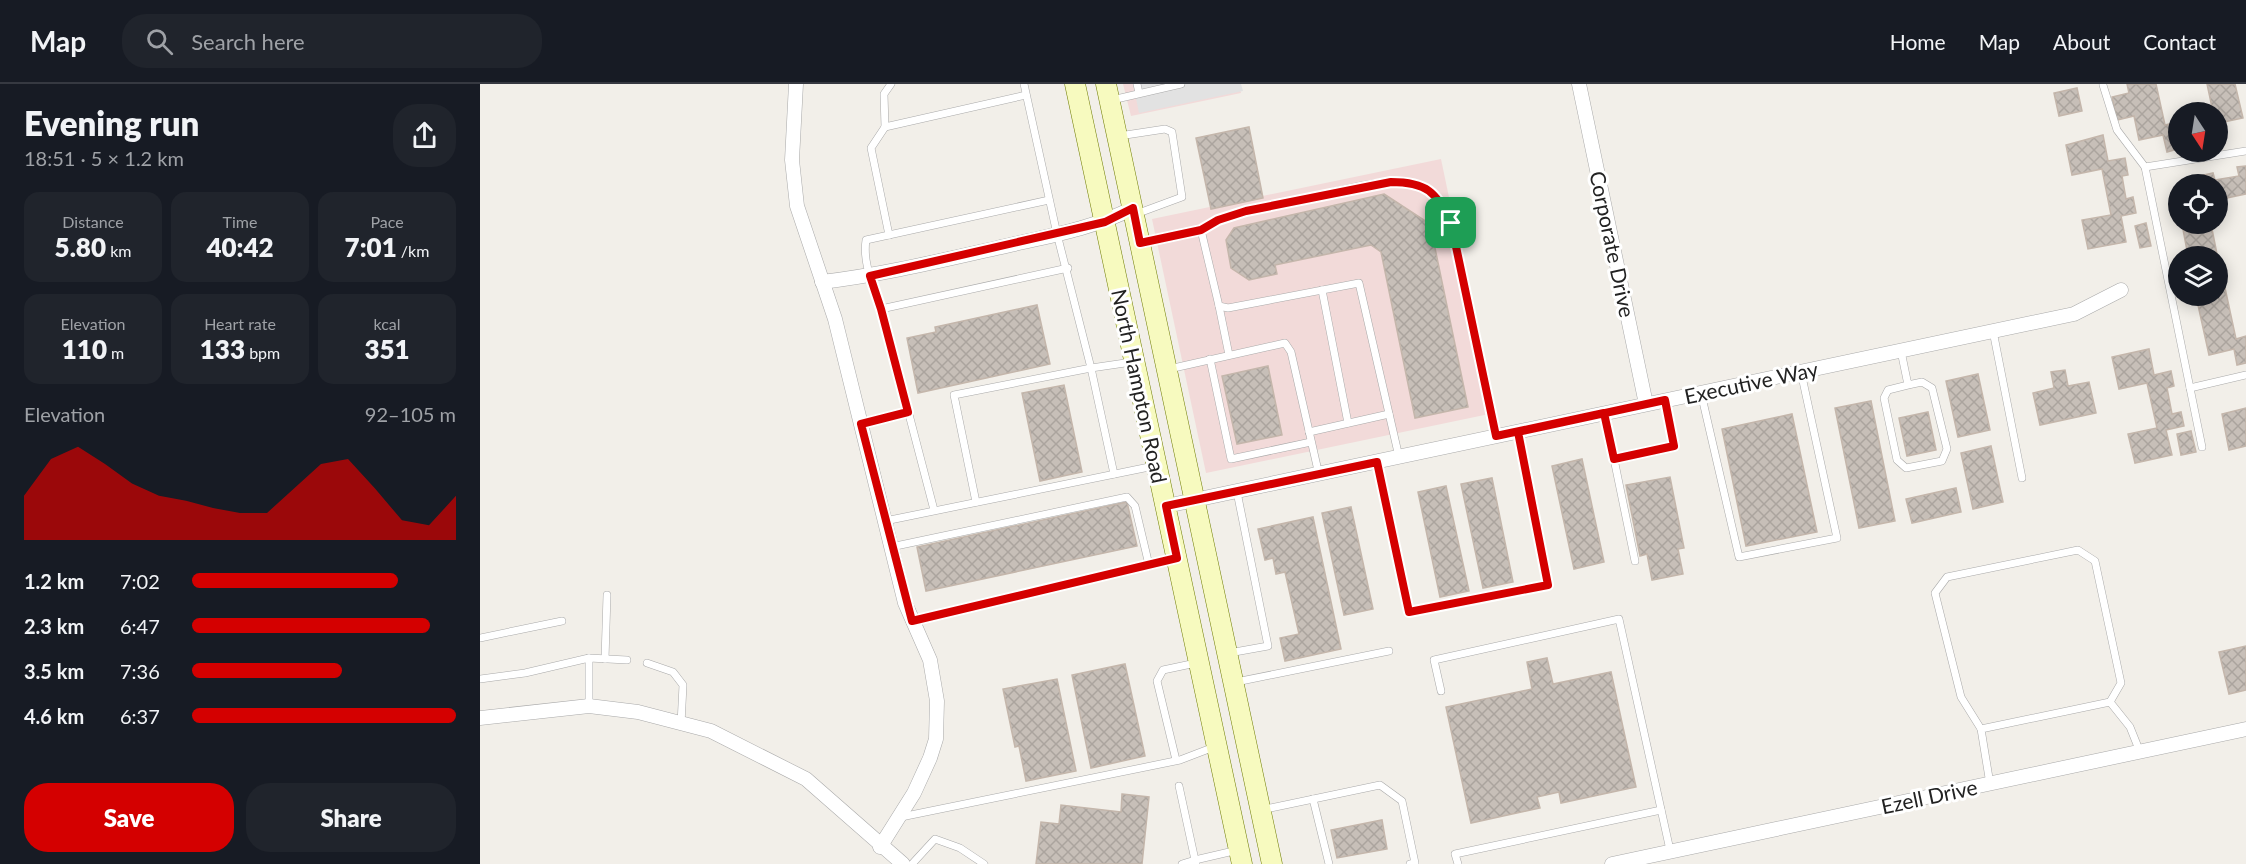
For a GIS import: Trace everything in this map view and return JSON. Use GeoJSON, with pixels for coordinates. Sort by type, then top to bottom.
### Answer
{"type":"FeatureCollection","features":[{"type":"Feature","properties":{"kind":"main road","name":"North Hampton Road"},"geometry":{"type":"LineString","coordinates":[[1076,84],[1240,857]]}},
{"type":"Feature","properties":{"kind":"main road","name":"North Hampton Road"},"geometry":{"type":"LineString","coordinates":[[1108,92],[1272,864]]}},
{"type":"Feature","properties":{"kind":"street"},"geometry":{"type":"LineString","coordinates":[[796,84],[792,160],[794,185],[802,224],[835,320],[891,547],[912,621],[930,660],[934,680],[936,739],[930,758],[914,793],[880,847]]}},
{"type":"Feature","properties":{"kind":"street","name":"Corporate Drive"},"geometry":{"type":"LineString","coordinates":[[1579,84],[1646,404]]}},
{"type":"Feature","properties":{"kind":"street"},"geometry":{"type":"LineString","coordinates":[[822,282],[870,276],[1057,234],[1105,222],[1133,211]]}},
{"type":"Feature","properties":{"kind":"street","name":"Executive Way"},"geometry":{"type":"LineString","coordinates":[[1166,506],[1195,502],[2074,314],[2121,290]]}},
{"type":"Feature","properties":{"kind":"street"},"geometry":{"type":"LineString","coordinates":[[480,718],[589,706],[638,712],[711,731],[806,779],[880,847],[903,864]]}},
{"type":"Feature","properties":{"kind":"street","name":"Ezell Drive"},"geometry":{"type":"LineString","coordinates":[[1612,864],[2246,729]]}},
{"type":"Feature","properties":{"kind":"lane"},"geometry":{"type":"LineString","coordinates":[[889,235],[871,148],[885,127],[884,94],[891,84]]}},
{"type":"Feature","properties":{"kind":"lane"},"geometry":{"type":"LineString","coordinates":[[1024,84],[1114,474]]}},
{"type":"Feature","properties":{"kind":"lane"},"geometry":{"type":"LineString","coordinates":[[1137,84],[1139,93]]}},
{"type":"Feature","properties":{"kind":"lane"},"geometry":{"type":"LineString","coordinates":[[1108,92],[1139,93],[1181,84]]}},
{"type":"Feature","properties":{"kind":"lane"},"geometry":{"type":"LineString","coordinates":[[2103,85],[2117,130],[2145,167],[2202,447]]}},
{"type":"Feature","properties":{"kind":"lane"},"geometry":{"type":"LineString","coordinates":[[885,127],[1026,95]]}},
{"type":"Feature","properties":{"kind":"lane"},"geometry":{"type":"LineString","coordinates":[[1117,136],[1165,129],[1172,132],[1182,197],[1133,211]]}},
{"type":"Feature","properties":{"kind":"lane"},"geometry":{"type":"LineString","coordinates":[[2145,167],[2246,151]]}},
{"type":"Feature","properties":{"kind":"lane"},"geometry":{"type":"LineString","coordinates":[[1140,243],[1201,230],[1218,220],[1246,211],[1347,189],[1406,182],[1431,190],[1440,199],[1451,223],[1496,436]]}},
{"type":"Feature","properties":{"kind":"lane"},"geometry":{"type":"LineString","coordinates":[[934,510],[881,309],[870,276],[864,251],[866,240],[1049,200]]}},
{"type":"Feature","properties":{"kind":"lane"},"geometry":{"type":"LineString","coordinates":[[1201,230],[1229,355]]}},
{"type":"Feature","properties":{"kind":"lane"},"geometry":{"type":"LineString","coordinates":[[881,309],[1068,268]]}},
{"type":"Feature","properties":{"kind":"lane"},"geometry":{"type":"LineString","coordinates":[[1219,306],[1228,308],[1359,283],[1399,457]]}},
{"type":"Feature","properties":{"kind":"lane"},"geometry":{"type":"LineString","coordinates":[[1322,290],[1348,423]]}},
{"type":"Feature","properties":{"kind":"lane"},"geometry":{"type":"LineString","coordinates":[[1993,331],[2022,478]]}},
{"type":"Feature","properties":{"kind":"lane"},"geometry":{"type":"LineString","coordinates":[[1167,369],[1285,343],[1291,352],[1319,475]]}},
{"type":"Feature","properties":{"kind":"lane"},"geometry":{"type":"LineString","coordinates":[[1901,351],[1908,385]]}},
{"type":"Feature","properties":{"kind":"lane"},"geometry":{"type":"LineString","coordinates":[[1210,360],[1231,459],[1311,442]]}},
{"type":"Feature","properties":{"kind":"lane"},"geometry":{"type":"LineString","coordinates":[[976,502],[954,395],[1135,361]]}},
{"type":"Feature","properties":{"kind":"lane"},"geometry":{"type":"LineString","coordinates":[[1701,393],[1739,557],[1836,538],[1801,372]]}},
{"type":"Feature","properties":{"kind":"lane"},"geometry":{"type":"LineString","coordinates":[[2190,388],[2246,375]]}},
{"type":"Feature","properties":{"kind":"lane"},"geometry":{"type":"LineString","coordinates":[[1922,382],[1932,388],[1947,449],[1942,461],[1906,468],[1897,460],[1884,398],[1888,390],[1908,385],[1922,382]]}},
{"type":"Feature","properties":{"kind":"lane"},"geometry":{"type":"LineString","coordinates":[[1614,459],[1674,446],[1665,400]]}},
{"type":"Feature","properties":{"kind":"lane"},"geometry":{"type":"LineString","coordinates":[[861,424],[908,412]]}},
{"type":"Feature","properties":{"kind":"lane"},"geometry":{"type":"LineString","coordinates":[[1604,413],[1635,561]]}},
{"type":"Feature","properties":{"kind":"lane"},"geometry":{"type":"LineString","coordinates":[[1309,432],[1389,414]]}},
{"type":"Feature","properties":{"kind":"lane"},"geometry":{"type":"LineString","coordinates":[[1377,462],[1409,612],[1548,585],[1518,432]]}},
{"type":"Feature","properties":{"kind":"lane"},"geometry":{"type":"LineString","coordinates":[[885,521],[1157,465]]}},
{"type":"Feature","properties":{"kind":"lane"},"geometry":{"type":"LineString","coordinates":[[1227,654],[1268,646],[1237,492]]}},
{"type":"Feature","properties":{"kind":"lane"},"geometry":{"type":"LineString","coordinates":[[891,547],[1127,497],[1135,506],[1149,565]]}},
{"type":"Feature","properties":{"kind":"lane"},"geometry":{"type":"LineString","coordinates":[[1981,729],[2110,702],[2121,683],[2095,561],[2078,549],[1947,577],[1935,593],[1961,697],[1981,729],[1990,784]]}},
{"type":"Feature","properties":{"kind":"lane"},"geometry":{"type":"LineString","coordinates":[[912,621],[1177,558]]}},
{"type":"Feature","properties":{"kind":"lane"},"geometry":{"type":"LineString","coordinates":[[605,659],[607,594]]}},
{"type":"Feature","properties":{"kind":"lane"},"geometry":{"type":"LineString","coordinates":[[1441,691],[1434,660],[1619,619],[1670,850]]}},
{"type":"Feature","properties":{"kind":"lane"},"geometry":{"type":"LineString","coordinates":[[480,638],[562,621]]}},
{"type":"Feature","properties":{"kind":"lane"},"geometry":{"type":"LineString","coordinates":[[1233,683],[1389,651]]}},
{"type":"Feature","properties":{"kind":"lane"},"geometry":{"type":"LineString","coordinates":[[589,658],[589,706]]}},
{"type":"Feature","properties":{"kind":"lane"},"geometry":{"type":"LineString","coordinates":[[480,679],[525,674],[589,658],[627,660]]}},
{"type":"Feature","properties":{"kind":"lane"},"geometry":{"type":"LineString","coordinates":[[1176,760],[1157,681],[1163,670],[1199,662]]}},
{"type":"Feature","properties":{"kind":"lane"},"geometry":{"type":"LineString","coordinates":[[647,663],[673,672],[683,685],[681,724]]}},
{"type":"Feature","properties":{"kind":"lane"},"geometry":{"type":"LineString","coordinates":[[2110,702],[2130,727],[2140,752]]}},
{"type":"Feature","properties":{"kind":"lane"},"geometry":{"type":"LineString","coordinates":[[898,818],[1176,760],[1217,747]]}},
{"type":"Feature","properties":{"kind":"lane"},"geometry":{"type":"LineString","coordinates":[[1260,810],[1380,785],[1402,801],[1415,863],[1410,864]]}},
{"type":"Feature","properties":{"kind":"lane"},"geometry":{"type":"LineString","coordinates":[[1179,786],[1195,862]]}},
{"type":"Feature","properties":{"kind":"lane"},"geometry":{"type":"LineString","coordinates":[[1313,799],[1329,864]]}},
{"type":"Feature","properties":{"kind":"lane"},"geometry":{"type":"LineString","coordinates":[[1458,864],[1455,854],[1661,810]]}},
{"type":"Feature","properties":{"kind":"lane"},"geometry":{"type":"LineString","coordinates":[[912,864],[935,839],[960,848],[984,864]]}},
{"type":"Feature","properties":{"kind":"lane"},"geometry":{"type":"LineString","coordinates":[[1182,864],[1240,857]]}},
{"type":"Feature","properties":{"kind":"shaded area"},"geometry":{"type":"Polygon","coordinates":[[[1123,84],[1239,84],[1241,93],[1131,116],[1123,84]]]}},
{"type":"Feature","properties":{"kind":"shaded area"},"geometry":{"type":"Polygon","coordinates":[[[1133,84],[1241,84],[1243,91],[1139,113],[1133,84]]]}},
{"type":"Feature","properties":{"kind":"shaded area"},"geometry":{"type":"Polygon","coordinates":[[[1441,159],[1494,413],[1206,473],[1152,219],[1441,159]]]}},
{"type":"Feature","properties":{"kind":"building"},"geometry":{"type":"Polygon","coordinates":[[[2127,84],[2156,84],[2165,125],[2168,124],[2168,152],[2163,135],[2139,140],[2134,116],[2117,120],[2112,97],[2129,93],[2127,84]]]}},
{"type":"Feature","properties":{"kind":"building"},"geometry":{"type":"Polygon","coordinates":[[[2207,84],[2235,84],[2243,118],[2228,121],[2228,102],[2211,102],[2207,84]]]}},
{"type":"Feature","properties":{"kind":"building"},"geometry":{"type":"Polygon","coordinates":[[[2077,88],[2082,111],[2059,116],[2054,93],[2077,88]]]}},
{"type":"Feature","properties":{"kind":"building"},"geometry":{"type":"Polygon","coordinates":[[[1249,127],[1263,198],[1211,209],[1196,138],[1249,127]]]}},
{"type":"Feature","properties":{"kind":"building"},"geometry":{"type":"Polygon","coordinates":[[[2103,135],[2108,161],[2125,158],[2128,175],[2122,176],[2126,199],[2133,197],[2136,213],[2121,216],[2126,242],[2088,249],[2082,220],[2111,215],[2102,169],[2072,175],[2066,145],[2103,135]]]}},
{"type":"Feature","properties":{"kind":"building"},"geometry":{"type":"Polygon","coordinates":[[[2246,166],[2246,194],[2228,198],[2228,178],[2239,176],[2237,167],[2246,166]]]}},
{"type":"Feature","properties":{"kind":"building"},"geometry":{"type":"Polygon","coordinates":[[[1384,194],[1430,224],[1468,407],[1415,418],[1381,252],[1371,245],[1275,265],[1277,274],[1249,280],[1231,268],[1226,240],[1234,228],[1384,194]]]}},
{"type":"Feature","properties":{"kind":"building"},"geometry":{"type":"Polygon","coordinates":[[[2146,223],[2151,246],[2140,248],[2135,226],[2146,223]]]}},
{"type":"Feature","properties":{"kind":"building"},"geometry":{"type":"Polygon","coordinates":[[[2184,234],[2213,234],[2215,246],[2186,246],[2184,234]]]}},
{"type":"Feature","properties":{"kind":"building"},"geometry":{"type":"Polygon","coordinates":[[[2228,302],[2236,339],[2246,336],[2246,363],[2237,365],[2234,349],[2209,355],[2198,306],[2228,306],[2228,302]]]}},
{"type":"Feature","properties":{"kind":"building"},"geometry":{"type":"Polygon","coordinates":[[[1037,305],[1050,364],[918,393],[907,338],[936,332],[935,327],[1037,305]]]}},
{"type":"Feature","properties":{"kind":"building"},"geometry":{"type":"Polygon","coordinates":[[[2149,349],[2154,375],[2171,371],[2174,386],[2167,388],[2172,414],[2181,412],[2184,426],[2166,430],[2172,455],[2135,463],[2128,434],[2157,428],[2147,383],[2119,389],[2112,357],[2149,349]]]}},
{"type":"Feature","properties":{"kind":"building"},"geometry":{"type":"Polygon","coordinates":[[[1268,366],[1282,435],[1237,444],[1222,376],[1268,366]]]}},
{"type":"Feature","properties":{"kind":"building"},"geometry":{"type":"Polygon","coordinates":[[[2065,370],[2068,386],[2089,382],[2096,413],[2040,425],[2033,393],[2054,388],[2051,372],[2065,370]]]}},
{"type":"Feature","properties":{"kind":"building"},"geometry":{"type":"Polygon","coordinates":[[[1978,374],[1990,430],[1958,437],[1946,381],[1978,374]]]}},
{"type":"Feature","properties":{"kind":"building"},"geometry":{"type":"Polygon","coordinates":[[[1064,385],[1082,472],[1040,481],[1022,393],[1064,385]]]}},
{"type":"Feature","properties":{"kind":"building"},"geometry":{"type":"Polygon","coordinates":[[[1871,401],[1895,521],[1859,528],[1835,408],[1871,401]]]}},
{"type":"Feature","properties":{"kind":"building"},"geometry":{"type":"Polygon","coordinates":[[[2246,408],[2246,446],[2229,450],[2222,414],[2246,408]]]}},
{"type":"Feature","properties":{"kind":"building"},"geometry":{"type":"Polygon","coordinates":[[[1928,412],[1936,450],[1907,456],[1899,418],[1928,412]]]}},
{"type":"Feature","properties":{"kind":"building"},"geometry":{"type":"Polygon","coordinates":[[[1792,414],[1817,532],[1746,546],[1722,429],[1792,414]]]}},
{"type":"Feature","properties":{"kind":"building"},"geometry":{"type":"Polygon","coordinates":[[[2191,431],[2196,452],[2181,455],[2177,434],[2191,431]]]}},
{"type":"Feature","properties":{"kind":"building"},"geometry":{"type":"Polygon","coordinates":[[[1991,446],[2003,502],[1973,509],[1961,453],[1991,446]]]}},
{"type":"Feature","properties":{"kind":"building"},"geometry":{"type":"Polygon","coordinates":[[[1582,459],[1604,562],[1574,569],[1552,466],[1582,459]]]}},
{"type":"Feature","properties":{"kind":"building"},"geometry":{"type":"Polygon","coordinates":[[[1670,477],[1684,548],[1678,549],[1683,574],[1652,580],[1647,554],[1640,556],[1626,485],[1670,477]]]}},
{"type":"Feature","properties":{"kind":"building"},"geometry":{"type":"Polygon","coordinates":[[[1492,478],[1513,582],[1483,588],[1461,484],[1492,478]]]}},
{"type":"Feature","properties":{"kind":"building"},"geometry":{"type":"Polygon","coordinates":[[[1446,486],[1469,591],[1440,597],[1418,492],[1446,486]]]}},
{"type":"Feature","properties":{"kind":"building"},"geometry":{"type":"Polygon","coordinates":[[[1956,488],[1961,512],[1912,523],[1906,499],[1956,488]]]}},
{"type":"Feature","properties":{"kind":"building"},"geometry":{"type":"Polygon","coordinates":[[[1127,502],[1137,546],[926,591],[917,547],[1127,502]]]}},
{"type":"Feature","properties":{"kind":"building"},"geometry":{"type":"Polygon","coordinates":[[[1351,507],[1373,609],[1344,615],[1322,513],[1351,507]]]}},
{"type":"Feature","properties":{"kind":"building"},"geometry":{"type":"Polygon","coordinates":[[[1313,517],[1341,649],[1285,661],[1280,638],[1299,634],[1285,572],[1276,574],[1273,558],[1265,560],[1258,529],[1313,517]]]}},
{"type":"Feature","properties":{"kind":"building"},"geometry":{"type":"Polygon","coordinates":[[[2246,646],[2246,690],[2229,694],[2219,652],[2246,646]]]}},
{"type":"Feature","properties":{"kind":"building"},"geometry":{"type":"Polygon","coordinates":[[[1547,658],[1553,684],[1611,672],[1636,787],[1561,803],[1559,792],[1537,797],[1540,808],[1471,823],[1446,707],[1532,689],[1527,662],[1547,658]]]}},
{"type":"Feature","properties":{"kind":"building"},"geometry":{"type":"Polygon","coordinates":[[[1125,664],[1145,756],[1091,768],[1072,675],[1125,664]]]}},
{"type":"Feature","properties":{"kind":"building"},"geometry":{"type":"Polygon","coordinates":[[[1057,679],[1076,771],[1026,781],[1019,746],[1015,747],[1003,689],[1057,679]]]}},
{"type":"Feature","properties":{"kind":"building"},"geometry":{"type":"Polygon","coordinates":[[[1122,794],[1149,797],[1142,864],[1036,864],[1041,822],[1059,824],[1061,805],[1121,812],[1122,794]]]}},
{"type":"Feature","properties":{"kind":"building"},"geometry":{"type":"Polygon","coordinates":[[[1382,820],[1387,849],[1337,858],[1331,830],[1382,820]]]}},
{"type":"Feature","properties":{"kind":"route"},"geometry":{"type":"LineString","coordinates":[[1451,223],[1440,199],[1431,190],[1406,182],[1391,182],[1246,211],[1218,220],[1201,230],[1140,243],[1133,208],[1105,222],[870,276],[908,412],[861,424],[905,603],[912,621],[1177,558],[1166,506],[1195,502],[1377,462],[1409,612],[1548,585],[1518,432],[1604,413],[1665,400],[1674,446],[1614,459],[1604,413],[1496,436],[1451,223]]}}]}
